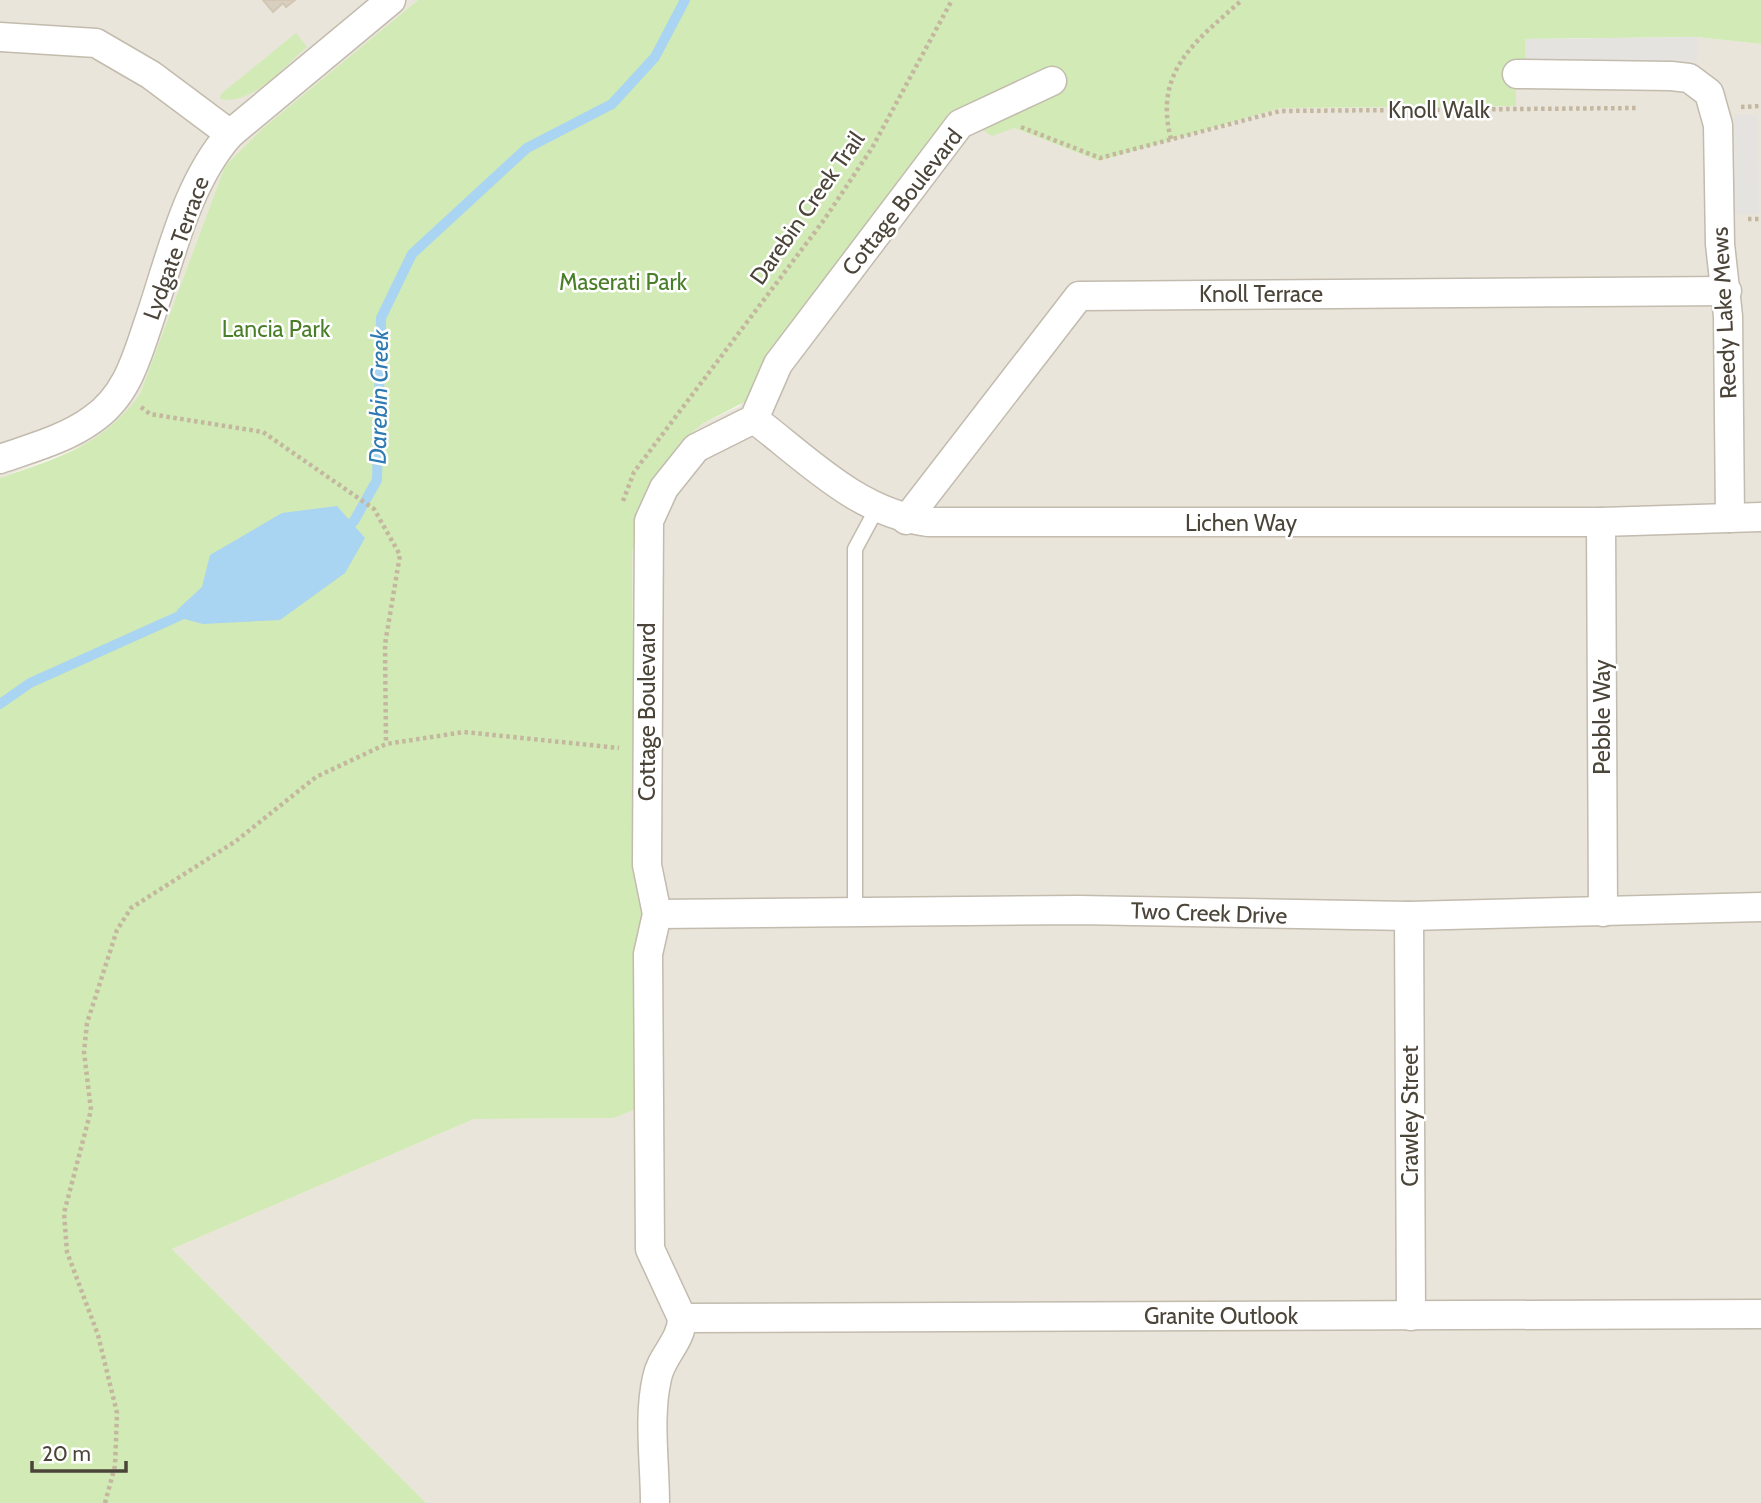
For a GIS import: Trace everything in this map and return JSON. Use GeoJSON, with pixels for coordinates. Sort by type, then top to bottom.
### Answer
{"type":"FeatureCollection","features":[{"type":"Feature","properties":{"kind":"street","name":"Lydgate Terrace"},"geometry":{"type":"LineString","coordinates":[[0,459],[76,430],[94,419],[121,392],[134,365],[201,175],[214,152],[230,134],[391,0]]}},
{"type":"Feature","properties":{"kind":"street"},"geometry":{"type":"LineString","coordinates":[[0,37],[71,39],[96,43],[151,75],[230,134]]}},
{"type":"Feature","properties":{"kind":"street","name":"Reedy Lake Mews"},"geometry":{"type":"LineString","coordinates":[[1517,74],[1689,78],[1709,93],[1716,108],[1720,244],[1727,291],[1730,518]]}},
{"type":"Feature","properties":{"kind":"street","name":"Cottage Boulevard"},"geometry":{"type":"LineString","coordinates":[[682,1318],[650,1249],[648,954],[657,914],[647,865],[649,521],[664,488],[696,448],[754,419],[778,364],[960,124],[1052,81]]}},
{"type":"Feature","properties":{"kind":"street","name":"Knoll Terrace"},"geometry":{"type":"LineString","coordinates":[[906,520],[1079,296],[1727,291]]}},
{"type":"Feature","properties":{"kind":"street","name":"Lichen Way"},"geometry":{"type":"LineString","coordinates":[[754,419],[876,510],[906,520],[953,525],[1601,522],[1761,517]]}},
{"type":"Feature","properties":{"kind":"street","name":"Pebble Way"},"geometry":{"type":"LineString","coordinates":[[1601,522],[1603,912]]}},
{"type":"Feature","properties":{"kind":"street","name":"Two Creek Drive"},"geometry":{"type":"LineString","coordinates":[[657,914],[1079,910],[1409,916],[1761,906]]}},
{"type":"Feature","properties":{"kind":"street","name":"Crawley Street"},"geometry":{"type":"LineString","coordinates":[[1409,916],[1411,1316]]}},
{"type":"Feature","properties":{"kind":"street","name":"Granite Outlook"},"geometry":{"type":"LineString","coordinates":[[682,1318],[1761,1314]]}},
{"type":"Feature","properties":{"kind":"street"},"geometry":{"type":"LineString","coordinates":[[655,1503],[654,1391],[663,1360],[682,1327],[682,1318]]}},
{"type":"Feature","properties":{"kind":"lane"},"geometry":{"type":"LineString","coordinates":[[855,911],[855,549],[876,510]]}},
{"type":"Feature","properties":{"kind":"path","name":"Darebin Creek Trail"},"geometry":{"type":"LineString","coordinates":[[671,423],[824,220],[873,148],[952,0]]}},
{"type":"Feature","properties":{"kind":"path"},"geometry":{"type":"LineString","coordinates":[[1171,139],[1164,105],[1178,68],[1200,37],[1242,0]]}},
{"type":"Feature","properties":{"kind":"path","name":"Knoll Walk"},"geometry":{"type":"LineString","coordinates":[[1014,124],[1100,158],[1280,111],[1650,108]]}},
{"type":"Feature","properties":{"kind":"path"},"geometry":{"type":"LineString","coordinates":[[121,392],[150,414],[263,432],[374,509],[400,555],[385,644],[386,744]]}},
{"type":"Feature","properties":{"kind":"path"},"geometry":{"type":"LineString","coordinates":[[105,1503],[115,1466],[117,1413],[98,1335],[66,1252],[64,1213],[91,1110],[84,1052],[87,1023],[117,930],[131,908],[236,841],[316,777],[386,744],[464,732],[619,748]]}},
{"type":"Feature","properties":{"kind":"shaded area"},"geometry":{"type":"Polygon","coordinates":[[[0,0],[418,0],[262,129],[225,166],[140,394],[126,413],[94,441],[0,478],[0,0]]]}},
{"type":"Feature","properties":{"kind":"shaded area"},"geometry":{"type":"Polygon","coordinates":[[[1697,37],[1761,44],[1761,1503],[426,1503],[172,1249],[474,1119],[612,1118],[634,1110],[634,950],[644,923],[634,741],[632,559],[635,521],[647,488],[680,443],[702,424],[740,406],[954,112],[1014,128],[1099,161],[1281,108],[1515,106],[1516,61],[1697,37]]]}},
{"type":"Feature","properties":{"kind":"shaded area"},"geometry":{"type":"Polygon","coordinates":[[[1698,37],[1697,61],[1525,62],[1525,39],[1698,37]]]}},
{"type":"Feature","properties":{"kind":"shaded area"},"geometry":{"type":"Polygon","coordinates":[[[1734,115],[1758,115],[1759,214],[1735,214],[1734,115]]]}},
{"type":"Feature","properties":{"kind":"green space"},"geometry":{"type":"Polygon","coordinates":[[[418,0],[1761,0],[1761,44],[1697,37],[1525,39],[1525,62],[1516,62],[1516,106],[1281,108],[1099,161],[1014,128],[992,136],[955,113],[752,398],[702,424],[680,443],[647,488],[635,521],[632,559],[634,741],[644,923],[634,950],[634,1110],[613,1118],[474,1119],[172,1249],[426,1503],[0,1503],[0,478],[78,448],[111,426],[126,412],[140,394],[225,166],[262,129],[418,0]]]}},
{"type":"Feature","properties":{"kind":"green space"},"geometry":{"type":"Polygon","coordinates":[[[296,33],[307,47],[278,74],[256,91],[232,100],[220,99],[221,94],[296,33]]]}},
{"type":"Feature","properties":{"kind":"water"},"geometry":{"type":"Polygon","coordinates":[[[337,506],[365,538],[345,573],[280,620],[203,624],[177,617],[177,610],[202,587],[210,555],[282,513],[337,506]]]}},
{"type":"Feature","properties":{"kind":"building"},"geometry":{"type":"Polygon","coordinates":[[[263,0],[295,0],[286,7],[283,3],[273,12],[263,0]]]}},
{"type":"Feature","properties":{"kind":"waterway","name":"Darebin Creek"},"geometry":{"type":"LineString","coordinates":[[345,529],[354,521],[377,480],[381,318],[412,254],[527,148],[612,104],[655,57],[685,0]]}},
{"type":"Feature","properties":{"kind":"waterway","name":"Darebin Creek"},"geometry":{"type":"LineString","coordinates":[[0,704],[30,683],[188,612]]}},
{"type":"Feature","properties":{"kind":"park label","name":"Maserati Park"},"geometry":{"type":"Point","coordinates":[623,282]}},
{"type":"Feature","properties":{"kind":"park label","name":"Lancia Park"},"geometry":{"type":"Point","coordinates":[276,329]}}]}
